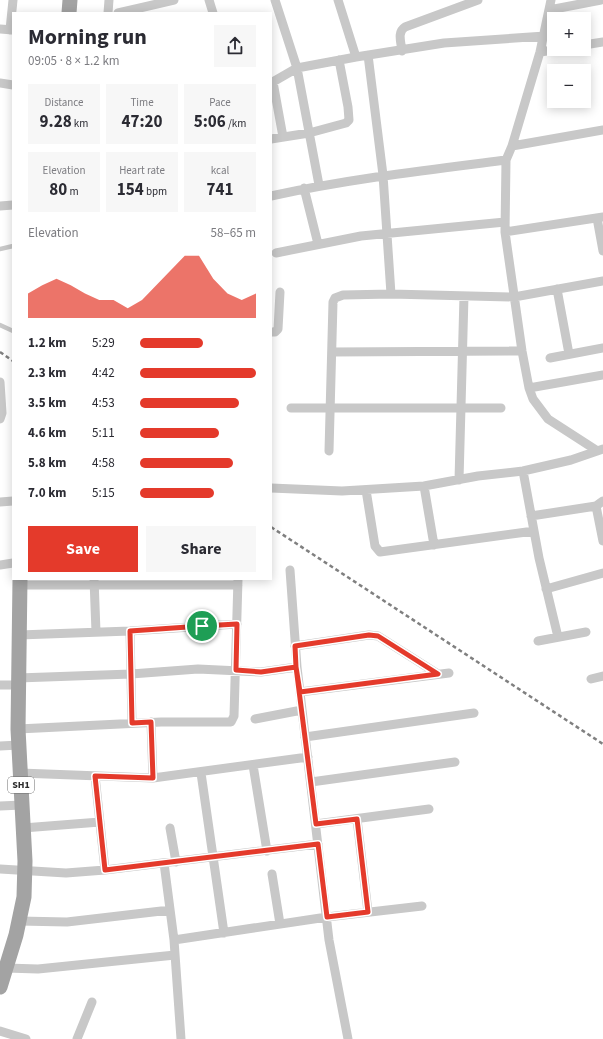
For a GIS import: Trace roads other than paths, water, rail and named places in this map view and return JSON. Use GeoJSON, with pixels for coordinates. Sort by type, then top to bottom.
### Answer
{"type":"FeatureCollection","features":[{"type":"Feature","properties":{"kind":"main road"},"geometry":{"type":"LineString","coordinates":[[69,12],[70,0]]}},
{"type":"Feature","properties":{"kind":"main road","name":"SH1"},"geometry":{"type":"LineString","coordinates":[[0,987],[19,921],[24,897],[23,828],[18,729],[20,582]]}},
{"type":"Feature","properties":{"kind":"street"},"geometry":{"type":"LineString","coordinates":[[13,0],[13,12]]}},
{"type":"Feature","properties":{"kind":"street"},"geometry":{"type":"LineString","coordinates":[[108,12],[109,0]]}},
{"type":"Feature","properties":{"kind":"street"},"geometry":{"type":"LineString","coordinates":[[121,12],[148,3],[174,0]]}},
{"type":"Feature","properties":{"kind":"street"},"geometry":{"type":"LineString","coordinates":[[209,0],[213,12]]}},
{"type":"Feature","properties":{"kind":"street"},"geometry":{"type":"LineString","coordinates":[[275,0],[297,68],[319,185]]}},
{"type":"Feature","properties":{"kind":"street"},"geometry":{"type":"LineString","coordinates":[[402,51],[399,34],[401,29],[478,0]]}},
{"type":"Feature","properties":{"kind":"street"},"geometry":{"type":"LineString","coordinates":[[551,0],[545,36],[512,146],[506,160],[506,232],[522,351],[529,388],[536,404],[548,419],[600,450]]}},
{"type":"Feature","properties":{"kind":"street"},"geometry":{"type":"LineString","coordinates":[[549,10],[601,0]]}},
{"type":"Feature","properties":{"kind":"street"},"geometry":{"type":"LineString","coordinates":[[340,1],[356,56]]}},
{"type":"Feature","properties":{"kind":"street"},"geometry":{"type":"LineString","coordinates":[[0,29],[12,30]]}},
{"type":"Feature","properties":{"kind":"street"},"geometry":{"type":"LineString","coordinates":[[284,137],[272,82],[297,68],[356,56],[402,51],[444,43],[545,36]]}},
{"type":"Feature","properties":{"kind":"street"},"geometry":{"type":"LineString","coordinates":[[591,44],[603,42]]}},
{"type":"Feature","properties":{"kind":"street"},"geometry":{"type":"LineString","coordinates":[[540,52],[547,51]]}},
{"type":"Feature","properties":{"kind":"street"},"geometry":{"type":"LineString","coordinates":[[368,55],[383,175],[391,294]]}},
{"type":"Feature","properties":{"kind":"street"},"geometry":{"type":"LineString","coordinates":[[272,139],[346,123],[349,120],[339,60]]}},
{"type":"Feature","properties":{"kind":"street"},"geometry":{"type":"LineString","coordinates":[[0,83],[12,85]]}},
{"type":"Feature","properties":{"kind":"street"},"geometry":{"type":"LineString","coordinates":[[512,146],[603,130]]}},
{"type":"Feature","properties":{"kind":"street"},"geometry":{"type":"LineString","coordinates":[[272,196],[319,185],[383,175],[506,160]]}},
{"type":"Feature","properties":{"kind":"street"},"geometry":{"type":"LineString","coordinates":[[304,188],[318,244]]}},
{"type":"Feature","properties":{"kind":"street"},"geometry":{"type":"LineString","coordinates":[[0,206],[12,205]]}},
{"type":"Feature","properties":{"kind":"street"},"geometry":{"type":"LineString","coordinates":[[506,232],[600,217],[603,251]]}},
{"type":"Feature","properties":{"kind":"street"},"geometry":{"type":"LineString","coordinates":[[276,253],[361,236],[505,222]]}},
{"type":"Feature","properties":{"kind":"street"},"geometry":{"type":"LineString","coordinates":[[329,451],[333,302],[335,298],[343,295],[391,294],[514,296],[603,281]]}},
{"type":"Feature","properties":{"kind":"street"},"geometry":{"type":"LineString","coordinates":[[557,289],[569,354]]}},
{"type":"Feature","properties":{"kind":"street"},"geometry":{"type":"LineString","coordinates":[[272,332],[275,332],[278,329],[280,292]]}},
{"type":"Feature","properties":{"kind":"street"},"geometry":{"type":"LineString","coordinates":[[459,480],[464,296]]}},
{"type":"Feature","properties":{"kind":"street"},"geometry":{"type":"LineString","coordinates":[[550,358],[603,348]]}},
{"type":"Feature","properties":{"kind":"street"},"geometry":{"type":"LineString","coordinates":[[332,352],[522,351]]}},
{"type":"Feature","properties":{"kind":"street"},"geometry":{"type":"LineString","coordinates":[[529,388],[603,375]]}},
{"type":"Feature","properties":{"kind":"street"},"geometry":{"type":"LineString","coordinates":[[0,382],[2,413],[0,419]]}},
{"type":"Feature","properties":{"kind":"street"},"geometry":{"type":"LineString","coordinates":[[291,408],[501,408]]}},
{"type":"Feature","properties":{"kind":"street"},"geometry":{"type":"LineString","coordinates":[[272,488],[308,491],[366,490],[424,486],[523,471],[571,460],[600,450]]}},
{"type":"Feature","properties":{"kind":"street"},"geometry":{"type":"LineString","coordinates":[[523,471],[546,589],[558,637]]}},
{"type":"Feature","properties":{"kind":"street"},"geometry":{"type":"LineString","coordinates":[[424,486],[434,545]]}},
{"type":"Feature","properties":{"kind":"street"},"geometry":{"type":"LineString","coordinates":[[366,490],[376,550],[385,552],[534,531]]}},
{"type":"Feature","properties":{"kind":"street"},"geometry":{"type":"LineString","coordinates":[[0,502],[12,501]]}},
{"type":"Feature","properties":{"kind":"street"},"geometry":{"type":"LineString","coordinates":[[531,516],[599,504],[603,541]]}},
{"type":"Feature","properties":{"kind":"street"},"geometry":{"type":"LineString","coordinates":[[0,565],[12,563]]}},
{"type":"Feature","properties":{"kind":"street"},"geometry":{"type":"LineString","coordinates":[[290,570],[296,667],[327,917],[348,1039]]}},
{"type":"Feature","properties":{"kind":"street"},"geometry":{"type":"LineString","coordinates":[[546,589],[603,573]]}},
{"type":"Feature","properties":{"kind":"street"},"geometry":{"type":"LineString","coordinates":[[18,729],[151,722],[231,722],[234,716],[238,582],[20,582]]}},
{"type":"Feature","properties":{"kind":"street"},"geometry":{"type":"LineString","coordinates":[[94,582],[96,632]]}},
{"type":"Feature","properties":{"kind":"street"},"geometry":{"type":"LineString","coordinates":[[19,635],[130,631],[237,624]]}},
{"type":"Feature","properties":{"kind":"street"},"geometry":{"type":"LineString","coordinates":[[130,631],[132,723]]}},
{"type":"Feature","properties":{"kind":"street"},"geometry":{"type":"LineString","coordinates":[[538,641],[586,632]]}},
{"type":"Feature","properties":{"kind":"street"},"geometry":{"type":"LineString","coordinates":[[295,646],[369,635],[378,636],[438,674]]}},
{"type":"Feature","properties":{"kind":"street"},"geometry":{"type":"LineString","coordinates":[[0,685],[18,682],[198,669],[261,672],[296,667]]}},
{"type":"Feature","properties":{"kind":"street"},"geometry":{"type":"LineString","coordinates":[[300,692],[449,673]]}},
{"type":"Feature","properties":{"kind":"street"},"geometry":{"type":"LineString","coordinates":[[591,679],[603,676]]}},
{"type":"Feature","properties":{"kind":"street"},"geometry":{"type":"LineString","coordinates":[[255,720],[302,710]]}},
{"type":"Feature","properties":{"kind":"street"},"geometry":{"type":"LineString","coordinates":[[305,737],[474,713]]}},
{"type":"Feature","properties":{"kind":"street"},"geometry":{"type":"LineString","coordinates":[[151,722],[153,778]]}},
{"type":"Feature","properties":{"kind":"street"},"geometry":{"type":"LineString","coordinates":[[0,746],[19,746]]}},
{"type":"Feature","properties":{"kind":"street"},"geometry":{"type":"LineString","coordinates":[[20,773],[153,778],[308,758]]}},
{"type":"Feature","properties":{"kind":"street"},"geometry":{"type":"LineString","coordinates":[[311,782],[454,762]]}},
{"type":"Feature","properties":{"kind":"street"},"geometry":{"type":"LineString","coordinates":[[253,765],[267,851]]}},
{"type":"Feature","properties":{"kind":"street"},"geometry":{"type":"LineString","coordinates":[[201,772],[215,858],[224,933]]}},
{"type":"Feature","properties":{"kind":"street"},"geometry":{"type":"LineString","coordinates":[[95,776],[105,870]]}},
{"type":"Feature","properties":{"kind":"street"},"geometry":{"type":"LineString","coordinates":[[0,806],[22,805]]}},
{"type":"Feature","properties":{"kind":"street"},"geometry":{"type":"LineString","coordinates":[[316,824],[429,809]]}},
{"type":"Feature","properties":{"kind":"street"},"geometry":{"type":"LineString","coordinates":[[357,819],[368,912]]}},
{"type":"Feature","properties":{"kind":"street"},"geometry":{"type":"LineString","coordinates":[[23,828],[100,822]]}},
{"type":"Feature","properties":{"kind":"street"},"geometry":{"type":"LineString","coordinates":[[170,828],[176,862]]}},
{"type":"Feature","properties":{"kind":"street"},"geometry":{"type":"LineString","coordinates":[[0,870],[66,873],[105,870],[215,858],[318,844]]}},
{"type":"Feature","properties":{"kind":"street"},"geometry":{"type":"LineString","coordinates":[[164,863],[174,940],[180,1039]]}},
{"type":"Feature","properties":{"kind":"street"},"geometry":{"type":"LineString","coordinates":[[272,874],[280,924]]}},
{"type":"Feature","properties":{"kind":"street"},"geometry":{"type":"LineString","coordinates":[[174,940],[327,917],[422,906]]}},
{"type":"Feature","properties":{"kind":"street"},"geometry":{"type":"LineString","coordinates":[[19,921],[67,922],[170,910]]}},
{"type":"Feature","properties":{"kind":"street"},"geometry":{"type":"LineString","coordinates":[[6,968],[38,969],[175,955]]}},
{"type":"Feature","properties":{"kind":"street"},"geometry":{"type":"LineString","coordinates":[[77,1039],[92,1002]]}},
{"type":"Feature","properties":{"kind":"street"},"geometry":{"type":"LineString","coordinates":[[0,1031],[26,1039]]}},
{"type":"Feature","properties":{"kind":"lane"},"geometry":{"type":"LineString","coordinates":[[0,248],[12,246]]}},
{"type":"Feature","properties":{"kind":"lane"},"geometry":{"type":"LineString","coordinates":[[0,325],[12,331]]}},
{"type":"Feature","properties":{"kind":"railway"},"geometry":{"type":"LineString","coordinates":[[0,352],[12,360]]}},
{"type":"Feature","properties":{"kind":"railway"},"geometry":{"type":"LineString","coordinates":[[272,528],[603,744]]}}]}
